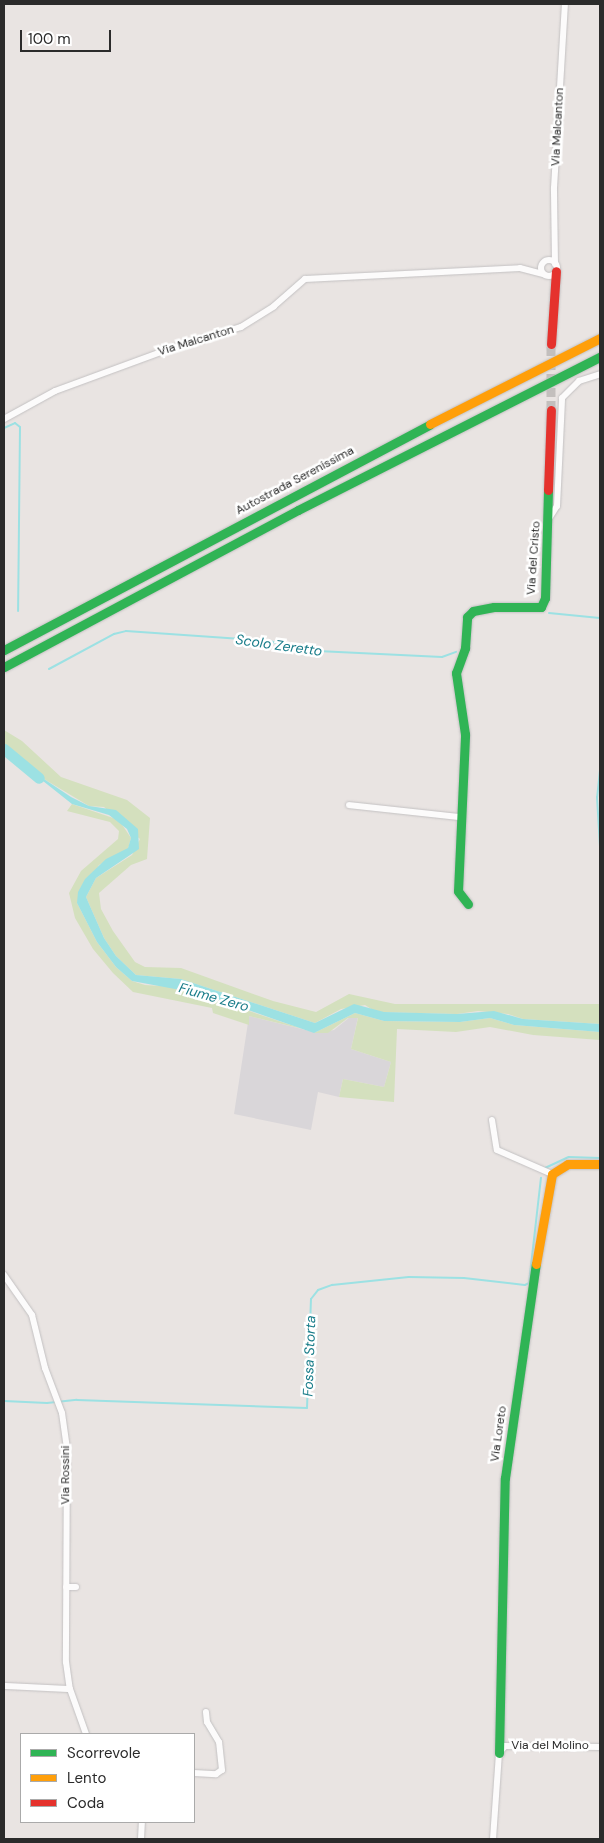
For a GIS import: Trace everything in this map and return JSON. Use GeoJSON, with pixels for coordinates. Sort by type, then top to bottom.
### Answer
{"type":"FeatureCollection","features":[{"type":"Feature","properties":{"kind":"main road"},"geometry":{"type":"LineString","coordinates":[[551,344],[553,283],[556,267]]}},
{"type":"Feature","properties":{"kind":"main road","name":"Autostrada Serenissima"},"geometry":{"type":"LineString","coordinates":[[4,650],[488,393],[600,338]]}},
{"type":"Feature","properties":{"kind":"main road"},"geometry":{"type":"LineString","coordinates":[[4,667],[298,510],[600,358]]}},
{"type":"Feature","properties":{"kind":"main road","name":"Via del Cristo"},"geometry":{"type":"LineString","coordinates":[[468,904],[458,891],[465,723],[456,673],[465,648],[468,617],[482,608],[541,608],[545,598],[550,517],[551,410]]}},
{"type":"Feature","properties":{"kind":"main road"},"geometry":{"type":"LineString","coordinates":[[552,1174],[568,1164],[600,1164]]}},
{"type":"Feature","properties":{"kind":"main road","name":"Via Loreto"},"geometry":{"type":"LineString","coordinates":[[499,1753],[505,1478],[531,1291],[552,1174]]}},
{"type":"Feature","properties":{"kind":"street","name":"Via Malcanton"},"geometry":{"type":"LineString","coordinates":[[556,267],[554,251],[554,188],[565,4]]}},
{"type":"Feature","properties":{"kind":"street","name":"Via Malcanton"},"geometry":{"type":"LineString","coordinates":[[4,419],[54,391],[161,352],[241,327],[274,306],[305,279],[534,269],[554,251]]}},
{"type":"Feature","properties":{"kind":"street"},"geometry":{"type":"LineString","coordinates":[[544,274],[544,262],[556,267]]}},
{"type":"Feature","properties":{"kind":"street"},"geometry":{"type":"LineString","coordinates":[[544,274],[556,267]]}},
{"type":"Feature","properties":{"kind":"street"},"geometry":{"type":"LineString","coordinates":[[534,269],[544,274],[553,283]]}},
{"type":"Feature","properties":{"kind":"street"},"geometry":{"type":"LineString","coordinates":[[550,517],[556,506],[562,398],[579,381],[600,374]]}},
{"type":"Feature","properties":{"kind":"street"},"geometry":{"type":"LineString","coordinates":[[349,805],[460,817]]}},
{"type":"Feature","properties":{"kind":"street"},"geometry":{"type":"LineString","coordinates":[[492,1120],[497,1150],[552,1174]]}},
{"type":"Feature","properties":{"kind":"street","name":"Via Rossini"},"geometry":{"type":"LineString","coordinates":[[4,1275],[32,1316],[57,1401],[67,1447],[66,1662],[70,1689],[86,1733]]}},
{"type":"Feature","properties":{"kind":"street"},"geometry":{"type":"LineString","coordinates":[[66,1587],[76,1586]]}},
{"type":"Feature","properties":{"kind":"street"},"geometry":{"type":"LineString","coordinates":[[4,1686],[70,1689]]}},
{"type":"Feature","properties":{"kind":"street"},"geometry":{"type":"LineString","coordinates":[[195,1773],[216,1774],[222,1770],[219,1742],[207,1722],[206,1712]]}},
{"type":"Feature","properties":{"kind":"street","name":"Via del Molino"},"geometry":{"type":"LineString","coordinates":[[493,1839],[499,1753],[505,1746],[600,1747]]}},
{"type":"Feature","properties":{"kind":"street"},"geometry":{"type":"LineString","coordinates":[[141,1839],[142,1823]]}},
{"type":"Feature","properties":{"kind":"shaded area"},"geometry":{"type":"Polygon","coordinates":[[[249,1016],[318,1033],[334,1030],[350,1017],[358,1017],[351,1049],[391,1062],[384,1087],[343,1079],[339,1097],[318,1092],[311,1130],[234,1114],[249,1016]]]}},
{"type":"Feature","properties":{"kind":"green space"},"geometry":{"type":"Polygon","coordinates":[[[4,730],[22,741],[61,777],[127,800],[150,818],[147,859],[131,865],[99,893],[101,909],[113,931],[135,962],[145,967],[181,968],[273,1001],[316,1012],[349,994],[395,1004],[600,1004],[600,1024],[523,1019],[508,1014],[478,1011],[457,1014],[376,1012],[365,1005],[341,1009],[315,1023],[181,979],[136,975],[116,956],[104,938],[86,897],[96,878],[132,855],[140,839],[104,807],[89,806],[44,779],[4,743],[4,730]]]}},
{"type":"Feature","properties":{"kind":"green space"},"geometry":{"type":"Polygon","coordinates":[[[72,804],[119,820],[131,838],[128,849],[99,865],[77,903],[97,942],[116,967],[132,981],[145,985],[177,987],[303,1029],[249,1016],[249,1025],[213,1013],[212,1008],[133,992],[113,973],[93,949],[75,918],[69,893],[81,871],[118,839],[119,831],[110,822],[67,811],[72,804]]]}},
{"type":"Feature","properties":{"kind":"green space"},"geometry":{"type":"Polygon","coordinates":[[[355,1013],[384,1021],[460,1022],[490,1018],[514,1025],[600,1032],[600,1040],[533,1035],[490,1027],[456,1032],[397,1029],[394,1102],[339,1097],[343,1079],[384,1087],[391,1062],[351,1049],[358,1018],[348,1018],[328,1033],[314,1033],[355,1013]]]}},
{"type":"Feature","properties":{"kind":"water"},"geometry":{"type":"Polygon","coordinates":[[[4,743],[44,779],[71,797],[89,806],[116,810],[138,829],[139,849],[96,878],[86,897],[104,938],[116,956],[136,975],[181,979],[315,1023],[354,1004],[384,1012],[457,1014],[494,1011],[523,1019],[600,1024],[600,1032],[514,1025],[490,1018],[460,1022],[384,1021],[355,1013],[314,1033],[202,994],[132,981],[116,967],[97,942],[77,903],[78,892],[85,879],[106,859],[128,848],[131,838],[127,829],[109,815],[72,804],[4,750],[4,743]]]}},
{"type":"Feature","properties":{"kind":"waterway","name":"Scolo Zeretto"},"geometry":{"type":"LineString","coordinates":[[4,428],[15,423],[20,427],[18,611]]}},
{"type":"Feature","properties":{"kind":"waterway","name":"Scolo Zeretto"},"geometry":{"type":"LineString","coordinates":[[549,613],[600,618]]}},
{"type":"Feature","properties":{"kind":"waterway","name":"Scolo Zeretto"},"geometry":{"type":"LineString","coordinates":[[49,669],[114,634],[126,631],[270,641],[297,650],[442,657],[456,652]]}},
{"type":"Feature","properties":{"kind":"waterway","name":"Fiume Zero"},"geometry":{"type":"LineString","coordinates":[[4,749],[39,778]]}},
{"type":"Feature","properties":{"kind":"waterway","name":"Scolo Zeretto"},"geometry":{"type":"LineString","coordinates":[[600,770],[597,797],[600,846]]}},
{"type":"Feature","properties":{"kind":"waterway","name":"Fossa Storta"},"geometry":{"type":"LineString","coordinates":[[545,1168],[569,1157],[600,1158]]}},
{"type":"Feature","properties":{"kind":"waterway","name":"Fossa Storta"},"geometry":{"type":"LineString","coordinates":[[4,1401],[47,1403],[77,1400],[307,1408],[311,1299],[318,1290],[332,1285],[409,1277],[464,1278],[525,1285],[529,1283],[541,1178]]}},
{"type":"Feature","properties":{"kind":"tunnel"},"geometry":{"type":"LineString","coordinates":[[551,344],[551,410]]}},
{"type":"Feature","properties":{"kind":"traffic: fast"},"geometry":{"type":"LineString","coordinates":[[4,667],[298,510],[600,357]]}},
{"type":"Feature","properties":{"kind":"traffic: fast"},"geometry":{"type":"LineString","coordinates":[[4,650],[430,424]]}},
{"type":"Feature","properties":{"kind":"traffic: fast"},"geometry":{"type":"LineString","coordinates":[[468,904],[458,891],[465,734],[456,673],[465,648],[467,617],[473,611],[494,607],[541,607],[545,598],[548,490]]}},
{"type":"Feature","properties":{"kind":"traffic: fast"},"geometry":{"type":"LineString","coordinates":[[499,1753],[505,1478],[536,1264]]}},
{"type":"Feature","properties":{"kind":"traffic: slow"},"geometry":{"type":"LineString","coordinates":[[430,424],[600,338]]}},
{"type":"Feature","properties":{"kind":"traffic: slow"},"geometry":{"type":"LineString","coordinates":[[536,1264],[552,1174],[568,1164],[600,1164]]}},
{"type":"Feature","properties":{"kind":"traffic: jam"},"geometry":{"type":"LineString","coordinates":[[551,344],[556,271]]}},
{"type":"Feature","properties":{"kind":"traffic: jam"},"geometry":{"type":"LineString","coordinates":[[548,490],[551,410]]}}]}
